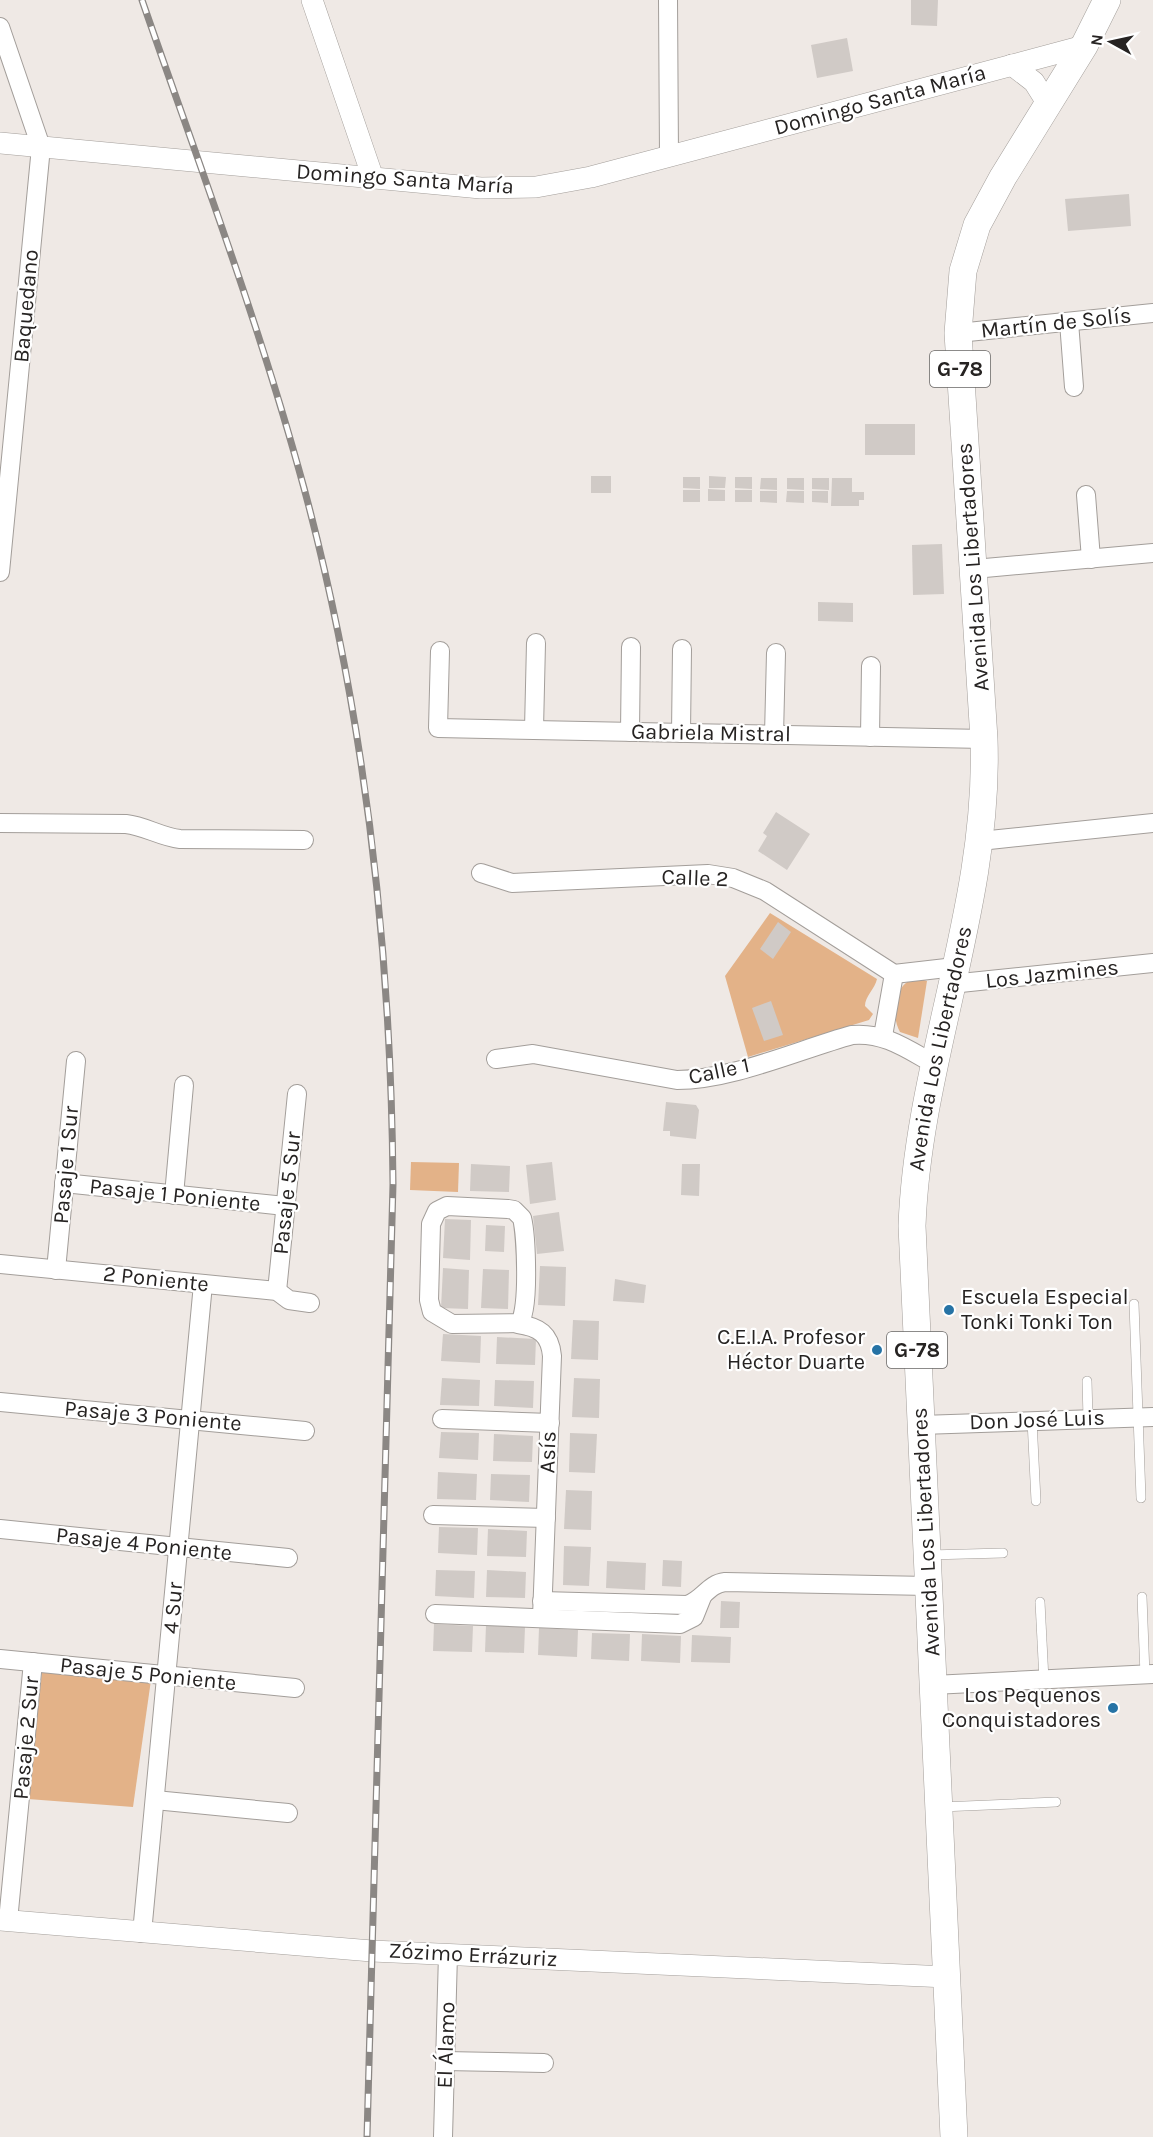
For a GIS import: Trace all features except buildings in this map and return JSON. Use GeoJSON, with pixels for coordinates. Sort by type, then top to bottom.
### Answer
{"type":"FeatureCollection","features":[{"type":"Feature","properties":{"kind":"main road","name":"Avenida Los Libertadores"},"geometry":{"type":"LineString","coordinates":[[954,2137],[913,1207],[917,1150],[980,841],[984,788],[984,739],[958,333],[963,271],[977,225],[1003,177],[1084,46],[1107,0]]}},
{"type":"Feature","properties":{"kind":"street"},"geometry":{"type":"LineString","coordinates":[[312,0],[373,178]]}},
{"type":"Feature","properties":{"kind":"street"},"geometry":{"type":"LineString","coordinates":[[668,0],[669,156]]}},
{"type":"Feature","properties":{"kind":"street"},"geometry":{"type":"LineString","coordinates":[[0,27],[41,147]]}},
{"type":"Feature","properties":{"kind":"street","name":"Domingo Santa María"},"geometry":{"type":"LineString","coordinates":[[0,143],[481,188],[536,187],[591,177],[1084,46]]}},
{"type":"Feature","properties":{"kind":"street","name":"Domingo Santa María"},"geometry":{"type":"LineString","coordinates":[[1012,65],[1034,81],[1048,105]]}},
{"type":"Feature","properties":{"kind":"street","name":"Baquedano"},"geometry":{"type":"LineString","coordinates":[[0,572],[41,147]]}},
{"type":"Feature","properties":{"kind":"street","name":"Martín de Solís"},"geometry":{"type":"LineString","coordinates":[[958,333],[1153,313]]}},
{"type":"Feature","properties":{"kind":"street"},"geometry":{"type":"LineString","coordinates":[[1069,322],[1074,387]]}},
{"type":"Feature","properties":{"kind":"street"},"geometry":{"type":"LineString","coordinates":[[1086,495],[1091,558]]}},
{"type":"Feature","properties":{"kind":"street"},"geometry":{"type":"LineString","coordinates":[[974,569],[1153,553]]}},
{"type":"Feature","properties":{"kind":"street"},"geometry":{"type":"LineString","coordinates":[[534,729],[536,643]]}},
{"type":"Feature","properties":{"kind":"street"},"geometry":{"type":"LineString","coordinates":[[630,732],[631,647]]}},
{"type":"Feature","properties":{"kind":"street"},"geometry":{"type":"LineString","coordinates":[[681,733],[682,649]]}},
{"type":"Feature","properties":{"kind":"street","name":"Gabriela Mistral"},"geometry":{"type":"LineString","coordinates":[[440,651],[438,728],[984,739]]}},
{"type":"Feature","properties":{"kind":"street"},"geometry":{"type":"LineString","coordinates":[[774,735],[776,652]]}},
{"type":"Feature","properties":{"kind":"street"},"geometry":{"type":"LineString","coordinates":[[870,737],[872,666]]}},
{"type":"Feature","properties":{"kind":"street"},"geometry":{"type":"LineString","coordinates":[[0,823],[138,826],[162,836],[180,839],[304,840]]}},
{"type":"Feature","properties":{"kind":"street"},"geometry":{"type":"LineString","coordinates":[[980,841],[1153,823]]}},
{"type":"Feature","properties":{"kind":"street","name":"Calle 2"},"geometry":{"type":"LineString","coordinates":[[481,873],[512,883],[708,874],[733,878],[765,891],[894,974]]}},
{"type":"Feature","properties":{"kind":"street","name":"Los Jazmines"},"geometry":{"type":"LineString","coordinates":[[953,975],[1153,963]]}},
{"type":"Feature","properties":{"kind":"street"},"geometry":{"type":"LineString","coordinates":[[883,1036],[894,974],[953,975]]}},
{"type":"Feature","properties":{"kind":"street","name":"Calle 1"},"geometry":{"type":"LineString","coordinates":[[496,1059],[533,1054],[676,1080],[694,1080],[721,1076],[852,1035],[883,1036],[934,1064]]}},
{"type":"Feature","properties":{"kind":"street","name":"Pasaje 1 Sur"},"geometry":{"type":"LineString","coordinates":[[57,1270],[76,1061]]}},
{"type":"Feature","properties":{"kind":"street"},"geometry":{"type":"LineString","coordinates":[[174,1195],[184,1085]]}},
{"type":"Feature","properties":{"kind":"street","name":"Pasaje 5 Sur"},"geometry":{"type":"LineString","coordinates":[[277,1292],[297,1094]]}},
{"type":"Feature","properties":{"kind":"street","name":"Pasaje 1 Poniente"},"geometry":{"type":"LineString","coordinates":[[64,1183],[285,1206]]}},
{"type":"Feature","properties":{"kind":"street"},"geometry":{"type":"LineString","coordinates":[[447,1206],[508,1209],[514,1210],[522,1218],[525,1303],[523,1319],[519,1324],[452,1324],[432,1312],[429,1300],[431,1224],[437,1211],[447,1206]]}},
{"type":"Feature","properties":{"kind":"street","name":"2 Poniente"},"geometry":{"type":"LineString","coordinates":[[0,1264],[277,1292],[289,1300],[310,1303]]}},
{"type":"Feature","properties":{"kind":"street","name":"4 Sur"},"geometry":{"type":"LineString","coordinates":[[142,1933],[203,1284]]}},
{"type":"Feature","properties":{"kind":"street","name":"Asís"},"geometry":{"type":"LineString","coordinates":[[519,1324],[535,1326],[543,1332],[552,1347],[542,1609]]}},
{"type":"Feature","properties":{"kind":"street","name":"Pasaje 3 Poniente"},"geometry":{"type":"LineString","coordinates":[[0,1402],[305,1431]]}},
{"type":"Feature","properties":{"kind":"street","name":"Don José Luis"},"geometry":{"type":"LineString","coordinates":[[921,1425],[1145,1417]]}},
{"type":"Feature","properties":{"kind":"street"},"geometry":{"type":"LineString","coordinates":[[442,1419],[550,1423]]}},
{"type":"Feature","properties":{"kind":"street"},"geometry":{"type":"LineString","coordinates":[[433,1515],[546,1518]]}},
{"type":"Feature","properties":{"kind":"street","name":"Pasaje 4 Poniente"},"geometry":{"type":"LineString","coordinates":[[0,1530],[288,1558]]}},
{"type":"Feature","properties":{"kind":"street"},"geometry":{"type":"LineString","coordinates":[[435,1614],[542,1609],[680,1624],[694,1617],[702,1597],[712,1586],[725,1582],[928,1586]]}},
{"type":"Feature","properties":{"kind":"street","name":"Pasaje 5 Poniente"},"geometry":{"type":"LineString","coordinates":[[0,1659],[295,1688]]}},
{"type":"Feature","properties":{"kind":"street","name":"Pasaje 2 Sur"},"geometry":{"type":"LineString","coordinates":[[4,1920],[33,1662]]}},
{"type":"Feature","properties":{"kind":"street"},"geometry":{"type":"LineString","coordinates":[[933,1685],[1149,1674]]}},
{"type":"Feature","properties":{"kind":"street"},"geometry":{"type":"LineString","coordinates":[[155,1800],[288,1813]]}},
{"type":"Feature","properties":{"kind":"street","name":"Zózimo Errázuriz"},"geometry":{"type":"LineString","coordinates":[[4,1920],[142,1933],[448,1954],[946,1977]]}},
{"type":"Feature","properties":{"kind":"street","name":"El Álamo"},"geometry":{"type":"LineString","coordinates":[[443,2137],[448,1954]]}},
{"type":"Feature","properties":{"kind":"street"},"geometry":{"type":"LineString","coordinates":[[445,2061],[544,2063]]}},
{"type":"Feature","properties":{"kind":"lane"},"geometry":{"type":"LineString","coordinates":[[1134,1304],[1138,1380],[1145,1417],[1141,1498]]}},
{"type":"Feature","properties":{"kind":"lane"},"geometry":{"type":"LineString","coordinates":[[1087,1381],[1088,1418]]}},
{"type":"Feature","properties":{"kind":"lane"},"geometry":{"type":"LineString","coordinates":[[1032,1420],[1036,1501]]}},
{"type":"Feature","properties":{"kind":"lane"},"geometry":{"type":"LineString","coordinates":[[927,1556],[1003,1552]]}},
{"type":"Feature","properties":{"kind":"lane"},"geometry":{"type":"LineString","coordinates":[[1142,1597],[1149,1674]]}},
{"type":"Feature","properties":{"kind":"lane"},"geometry":{"type":"LineString","coordinates":[[1040,1602],[1044,1680]]}},
{"type":"Feature","properties":{"kind":"lane"},"geometry":{"type":"LineString","coordinates":[[939,1808],[1056,1802]]}},
{"type":"Feature","properties":{"kind":"shaded area"},"geometry":{"type":"Polygon","coordinates":[[[770,913],[877,979],[865,1002],[865,1006],[873,1014],[869,1020],[748,1057],[725,976],[770,913]]]}},
{"type":"Feature","properties":{"kind":"shaded area"},"geometry":{"type":"Polygon","coordinates":[[[917,978],[927,981],[918,1038],[900,1032],[895,1017],[899,992],[909,981],[917,978]]]}},
{"type":"Feature","properties":{"kind":"shaded area"},"geometry":{"type":"Polygon","coordinates":[[[411,1162],[459,1163],[458,1192],[410,1190],[411,1162]]]}},
{"type":"Feature","properties":{"kind":"shaded area"},"geometry":{"type":"Polygon","coordinates":[[[42,1672],[151,1680],[133,1807],[28,1799],[42,1672]]]}},
{"type":"Feature","properties":{"kind":"railway"},"geometry":{"type":"LineString","coordinates":[[142,0],[248,303],[304,488],[343,659],[371,833],[387,1008],[393,1184],[367,2137]]}},
{"type":"Feature","properties":{"kind":"place","name":"Escuela Especial Tonki Tonki Ton"},"geometry":{"type":"Point","coordinates":[949,1310]}},
{"type":"Feature","properties":{"kind":"place","name":"C.E.I.A. Profesor Héctor Duarte"},"geometry":{"type":"Point","coordinates":[877,1350]}},
{"type":"Feature","properties":{"kind":"place","name":"Los Pequenos Conquistadores"},"geometry":{"type":"Point","coordinates":[1113,1708]}}]}
